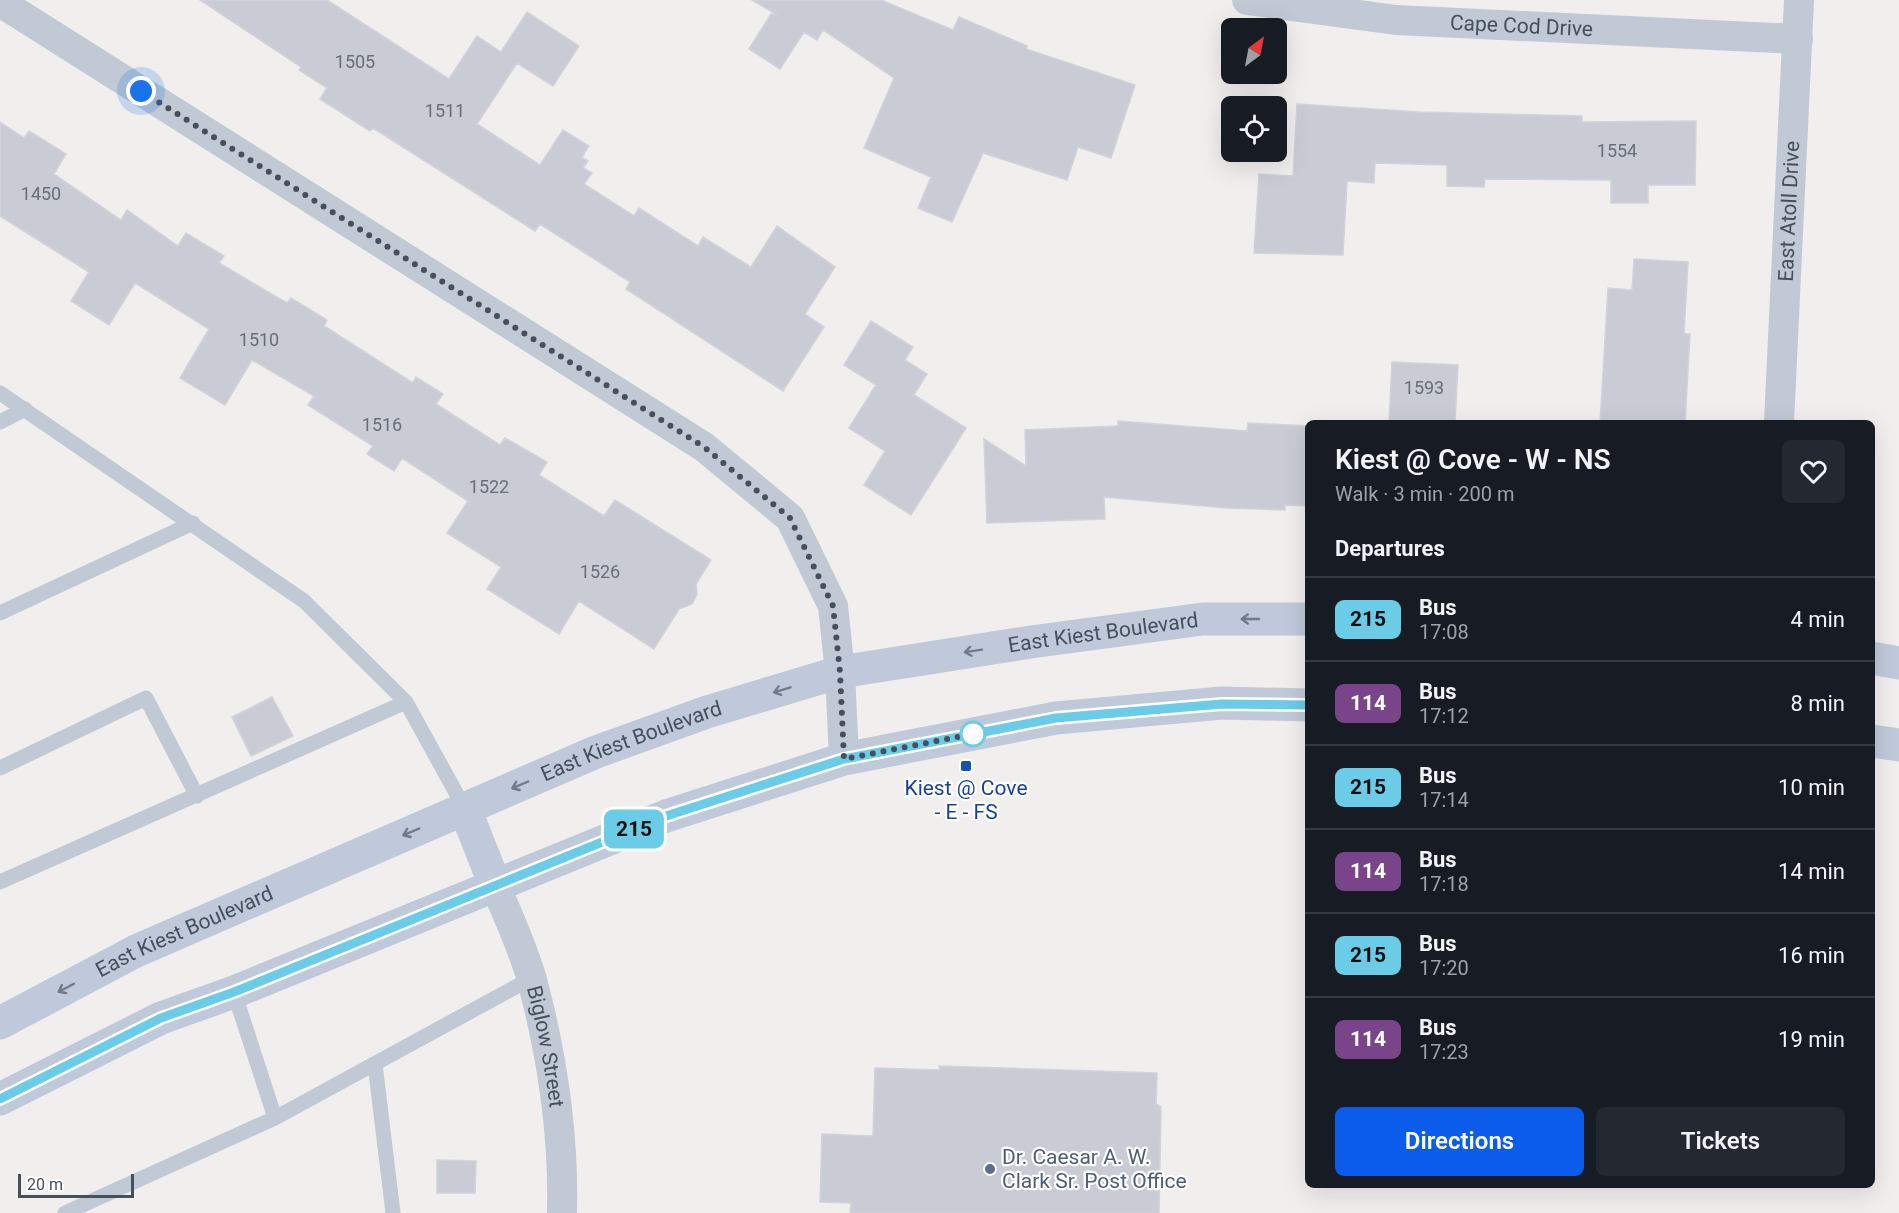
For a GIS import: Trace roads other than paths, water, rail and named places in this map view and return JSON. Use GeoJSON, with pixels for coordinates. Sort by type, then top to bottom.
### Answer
{"type":"FeatureCollection","features":[{"type":"Feature","properties":{"kind":"main road","name":"East Kiest Boulevard"},"geometry":{"type":"LineString","coordinates":[[0,1023],[136,951],[596,752],[674,724],[840,672],[1203,619],[1305,619]]}},
{"type":"Feature","properties":{"kind":"main road"},"geometry":{"type":"LineString","coordinates":[[1875,659],[1899,663]]}},
{"type":"Feature","properties":{"kind":"main road"},"geometry":{"type":"LineString","coordinates":[[0,1099],[161,1018],[234,992],[666,816],[844,759],[1056,718],[1222,704],[1305,705]]}},
{"type":"Feature","properties":{"kind":"main road"},"geometry":{"type":"LineString","coordinates":[[1875,741],[1899,745]]}},
{"type":"Feature","properties":{"kind":"main road"},"geometry":{"type":"LineString","coordinates":[[465,809],[495,885]]}},
{"type":"Feature","properties":{"kind":"street","name":"Cape Cod Drive"},"geometry":{"type":"LineString","coordinates":[[1247,0],[1396,20],[1798,39]]}},
{"type":"Feature","properties":{"kind":"street","name":"East Atoll Drive"},"geometry":{"type":"LineString","coordinates":[[1779,420],[1799,0]]}},
{"type":"Feature","properties":{"kind":"street"},"geometry":{"type":"LineString","coordinates":[[0,2],[704,447],[790,518],[833,606],[840,672],[844,759]]}},
{"type":"Feature","properties":{"kind":"street","name":"Biglow Street"},"geometry":{"type":"LineString","coordinates":[[495,885],[532,978],[553,1073],[562,1213]]}},
{"type":"Feature","properties":{"kind":"lane"},"geometry":{"type":"LineString","coordinates":[[0,393],[304,601],[406,702],[465,809]]}},
{"type":"Feature","properties":{"kind":"lane"},"geometry":{"type":"LineString","coordinates":[[0,422],[25,409]]}},
{"type":"Feature","properties":{"kind":"lane"},"geometry":{"type":"LineString","coordinates":[[0,613],[193,523]]}},
{"type":"Feature","properties":{"kind":"lane"},"geometry":{"type":"LineString","coordinates":[[0,768],[146,698],[196,796]]}},
{"type":"Feature","properties":{"kind":"lane"},"geometry":{"type":"LineString","coordinates":[[0,882],[406,702]]}},
{"type":"Feature","properties":{"kind":"lane"},"geometry":{"type":"LineString","coordinates":[[64,1213],[275,1118],[532,978]]}},
{"type":"Feature","properties":{"kind":"lane"},"geometry":{"type":"LineString","coordinates":[[234,992],[275,1118]]}},
{"type":"Feature","properties":{"kind":"lane"},"geometry":{"type":"LineString","coordinates":[[375,1064],[393,1213]]}},
{"type":"Feature","properties":{"kind":"place","name":"Kiest @ Cove - E - FS"},"geometry":{"type":"Point","coordinates":[966,766]}},
{"type":"Feature","properties":{"kind":"place","name":"Dr. Caesar A. W. Clark Sr. Post Office"},"geometry":{"type":"Point","coordinates":[990,1169]}}]}
